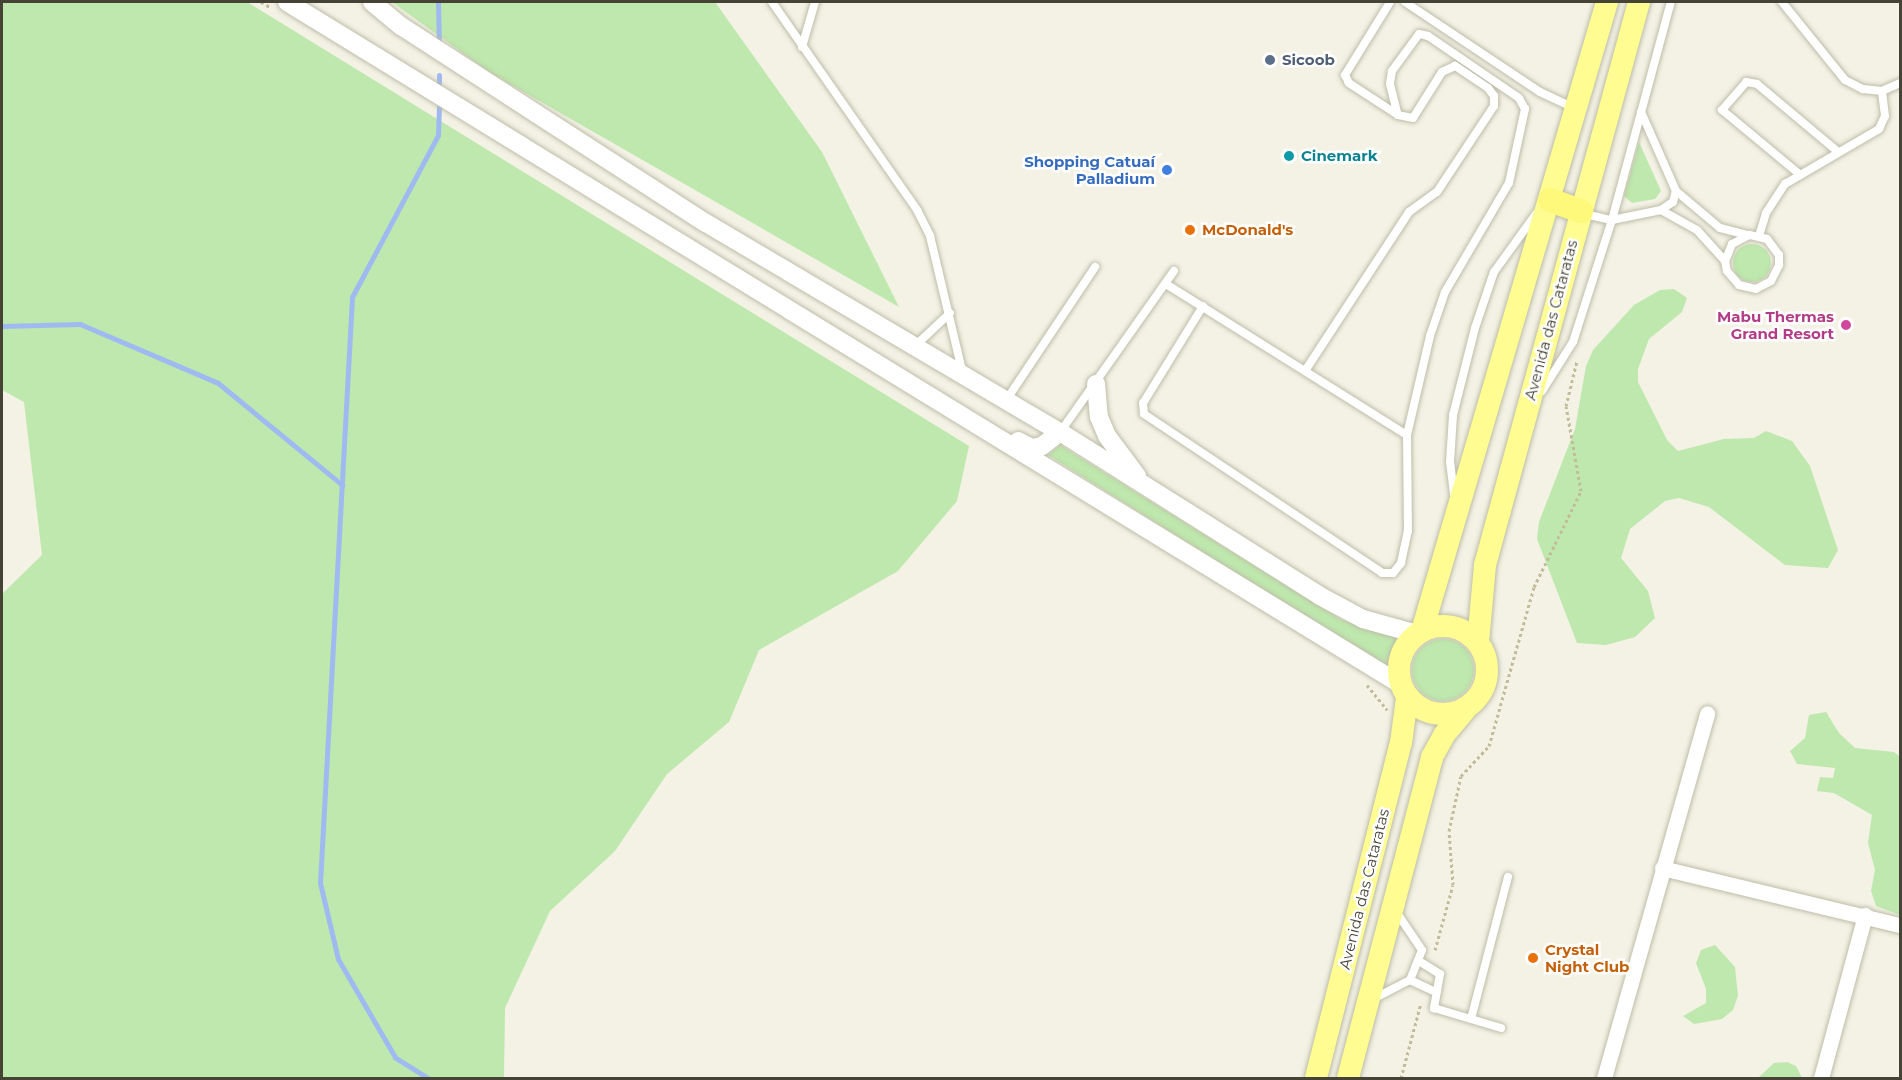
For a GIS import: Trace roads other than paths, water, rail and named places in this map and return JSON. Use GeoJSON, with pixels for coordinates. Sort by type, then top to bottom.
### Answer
{"type":"FeatureCollection","features":[{"type":"Feature","properties":{"kind":"highway"},"geometry":{"type":"LineString","coordinates":[[1550,200],[1581,211]]}},
{"type":"Feature","properties":{"kind":"main road"},"geometry":{"type":"LineString","coordinates":[[1465,710],[1443,716],[1432,714],[1404,691],[1399,662],[1419,632],[1458,517],[1607,2]]}},
{"type":"Feature","properties":{"kind":"main road","name":"Avenida das Cataratas"},"geometry":{"type":"LineString","coordinates":[[1478,642],[1485,565],[1639,2]]}},
{"type":"Feature","properties":{"kind":"main road"},"geometry":{"type":"LineString","coordinates":[[1348,1078],[1432,757],[1444,735],[1465,710],[1482,695],[1489,674],[1478,642],[1449,625],[1419,632]]}},
{"type":"Feature","properties":{"kind":"main road","name":"Avenida das Cataratas"},"geometry":{"type":"LineString","coordinates":[[1316,1078],[1401,743],[1404,691]]}},
{"type":"Feature","properties":{"kind":"street"},"geometry":{"type":"LineString","coordinates":[[287,2],[942,402],[1404,691]]}},
{"type":"Feature","properties":{"kind":"street"},"geometry":{"type":"LineString","coordinates":[[372,2],[401,26],[706,223],[1060,432],[1320,596],[1363,619],[1419,632]]}},
{"type":"Feature","properties":{"kind":"street"},"geometry":{"type":"LineString","coordinates":[[1096,384],[1099,417],[1107,436],[1146,487]]}},
{"type":"Feature","properties":{"kind":"street"},"geometry":{"type":"LineString","coordinates":[[942,402],[1031,448],[1042,446],[1060,432]]}},
{"type":"Feature","properties":{"kind":"street"},"geometry":{"type":"LineString","coordinates":[[1604,1078],[1707,714]]}},
{"type":"Feature","properties":{"kind":"street"},"geometry":{"type":"LineString","coordinates":[[1662,868],[1900,924]]}},
{"type":"Feature","properties":{"kind":"street"},"geometry":{"type":"LineString","coordinates":[[1821,1078],[1865,915]]}},
{"type":"Feature","properties":{"kind":"lane"},"geometry":{"type":"LineString","coordinates":[[772,2],[917,210],[930,236],[963,375]]}},
{"type":"Feature","properties":{"kind":"lane"},"geometry":{"type":"LineString","coordinates":[[802,47],[815,2]]}},
{"type":"Feature","properties":{"kind":"lane"},"geometry":{"type":"LineString","coordinates":[[1305,371],[1409,212],[1437,192],[1494,106],[1494,96],[1455,66],[1442,72],[1413,118],[1398,115],[1349,83],[1345,75],[1390,2]]}},
{"type":"Feature","properties":{"kind":"lane"},"geometry":{"type":"LineString","coordinates":[[1405,2],[1540,92],[1577,108]]}},
{"type":"Feature","properties":{"kind":"lane"},"geometry":{"type":"LineString","coordinates":[[1523,420],[1573,342],[1612,220],[1672,2]]}},
{"type":"Feature","properties":{"kind":"lane"},"geometry":{"type":"LineString","coordinates":[[1782,2],[1845,80],[1863,89],[1882,91],[1900,82]]}},
{"type":"Feature","properties":{"kind":"lane"},"geometry":{"type":"LineString","coordinates":[[1203,306],[1143,403],[1144,414],[1382,573],[1393,573],[1401,563],[1408,531],[1407,435],[1418,377],[1445,292],[1509,183],[1526,109],[1520,98],[1428,36],[1419,34],[1412,39],[1392,71],[1390,84],[1398,115]]}},
{"type":"Feature","properties":{"kind":"lane"},"geometry":{"type":"LineString","coordinates":[[1798,174],[1722,110],[1746,82],[1757,84],[1837,151]]}},
{"type":"Feature","properties":{"kind":"lane"},"geometry":{"type":"LineString","coordinates":[[1758,236],[1766,213],[1785,184],[1837,151],[1879,129],[1885,116],[1882,91]]}},
{"type":"Feature","properties":{"kind":"lane"},"geometry":{"type":"LineString","coordinates":[[1641,112],[1676,192],[1720,228],[1767,240],[1779,255],[1779,265],[1772,281],[1756,289],[1739,285],[1727,271],[1725,261],[1696,230],[1661,210]]}},
{"type":"Feature","properties":{"kind":"lane"},"geometry":{"type":"LineString","coordinates":[[1581,211],[1612,220],[1661,210],[1673,202],[1676,192]]}},
{"type":"Feature","properties":{"kind":"lane"},"geometry":{"type":"LineString","coordinates":[[1458,517],[1450,462],[1453,415],[1475,328],[1494,272],[1550,200]]}},
{"type":"Feature","properties":{"kind":"lane"},"geometry":{"type":"LineString","coordinates":[[1725,261],[1732,244],[1749,235]]}},
{"type":"Feature","properties":{"kind":"lane"},"geometry":{"type":"LineString","coordinates":[[1006,400],[1095,267]]}},
{"type":"Feature","properties":{"kind":"lane"},"geometry":{"type":"LineString","coordinates":[[1060,432],[1174,271]]}},
{"type":"Feature","properties":{"kind":"lane"},"geometry":{"type":"LineString","coordinates":[[1166,284],[1407,435]]}},
{"type":"Feature","properties":{"kind":"lane"},"geometry":{"type":"LineString","coordinates":[[915,346],[950,313]]}},
{"type":"Feature","properties":{"kind":"lane"},"geometry":{"type":"LineString","coordinates":[[1471,1019],[1508,877]]}},
{"type":"Feature","properties":{"kind":"lane"},"geometry":{"type":"LineString","coordinates":[[1369,1001],[1410,980],[1422,950],[1418,939],[1393,908]]}},
{"type":"Feature","properties":{"kind":"lane"},"geometry":{"type":"LineString","coordinates":[[1419,961],[1431,966],[1440,974],[1434,1008],[1500,1028]]}},
{"type":"Feature","properties":{"kind":"lane"},"geometry":{"type":"LineString","coordinates":[[1410,980],[1436,992]]}},
{"type":"Feature","properties":{"kind":"waterway"},"geometry":{"type":"LineString","coordinates":[[438,2],[439,47]]}},
{"type":"Feature","properties":{"kind":"waterway"},"geometry":{"type":"LineString","coordinates":[[439,75],[439,84]]}},
{"type":"Feature","properties":{"kind":"waterway"},"geometry":{"type":"LineString","coordinates":[[428,1078],[395,1057],[338,959],[320,883],[352,297],[438,135],[439,106]]}},
{"type":"Feature","properties":{"kind":"waterway"},"geometry":{"type":"LineString","coordinates":[[2,326],[80,324],[218,383],[342,485]]}},
{"type":"Feature","properties":{"kind":"place","name":"Sicoob"},"geometry":{"type":"Point","coordinates":[1270,60]}},
{"type":"Feature","properties":{"kind":"place","name":"Cinemark"},"geometry":{"type":"Point","coordinates":[1289,156]}},
{"type":"Feature","properties":{"kind":"place","name":"Shopping Catuaí Palladium"},"geometry":{"type":"Point","coordinates":[1167,170]}},
{"type":"Feature","properties":{"kind":"place","name":"McDonald's"},"geometry":{"type":"Point","coordinates":[1190,230]}},
{"type":"Feature","properties":{"kind":"place","name":"Mabu Thermas Grand Resort"},"geometry":{"type":"Point","coordinates":[1846,325]}},
{"type":"Feature","properties":{"kind":"place","name":"Crystal Night Club"},"geometry":{"type":"Point","coordinates":[1533,958]}}]}
